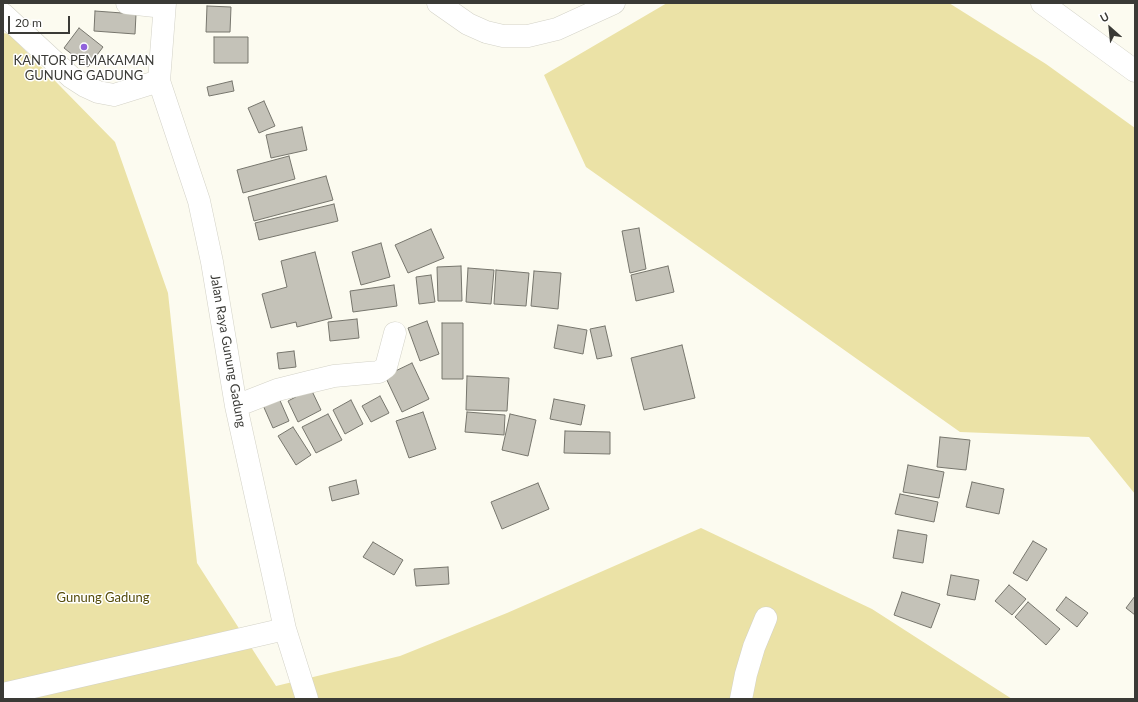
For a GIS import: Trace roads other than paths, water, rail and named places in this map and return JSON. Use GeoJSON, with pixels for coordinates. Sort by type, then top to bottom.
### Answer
{"type":"FeatureCollection","features":[{"type":"Feature","properties":{"kind":"street"},"geometry":{"type":"LineString","coordinates":[[127,3],[165,5]]}},
{"type":"Feature","properties":{"kind":"street"},"geometry":{"type":"LineString","coordinates":[[438,3],[468,24],[486,32],[503,36],[528,36],[557,29],[614,3]]}},
{"type":"Feature","properties":{"kind":"street"},"geometry":{"type":"LineString","coordinates":[[1042,3],[1135,71]]}},
{"type":"Feature","properties":{"kind":"street","name":"Jalan Raya Gunung Gadung"},"geometry":{"type":"LineString","coordinates":[[165,5],[159,81],[199,200],[212,262],[236,406],[285,628],[307,699]]}},
{"type":"Feature","properties":{"kind":"street"},"geometry":{"type":"LineString","coordinates":[[3,14],[72,77],[85,86],[98,92],[114,95],[159,81]]}},
{"type":"Feature","properties":{"kind":"street"},"geometry":{"type":"LineString","coordinates":[[236,406],[277,390],[334,376],[379,372],[386,367],[395,333]]}},
{"type":"Feature","properties":{"kind":"street"},"geometry":{"type":"LineString","coordinates":[[741,699],[746,674],[754,647],[766,618]]}},
{"type":"Feature","properties":{"kind":"street"},"geometry":{"type":"LineString","coordinates":[[3,694],[285,628]]}},
{"type":"Feature","properties":{"kind":"place","name":"KANTOR PEMAKAMAN GUNUNG GADUNG"},"geometry":{"type":"Point","coordinates":[84,47]}},
{"type":"Feature","properties":{"kind":"park label","name":"Gunung Gadung"},"geometry":{"type":"Point","coordinates":[103,598]}}]}
